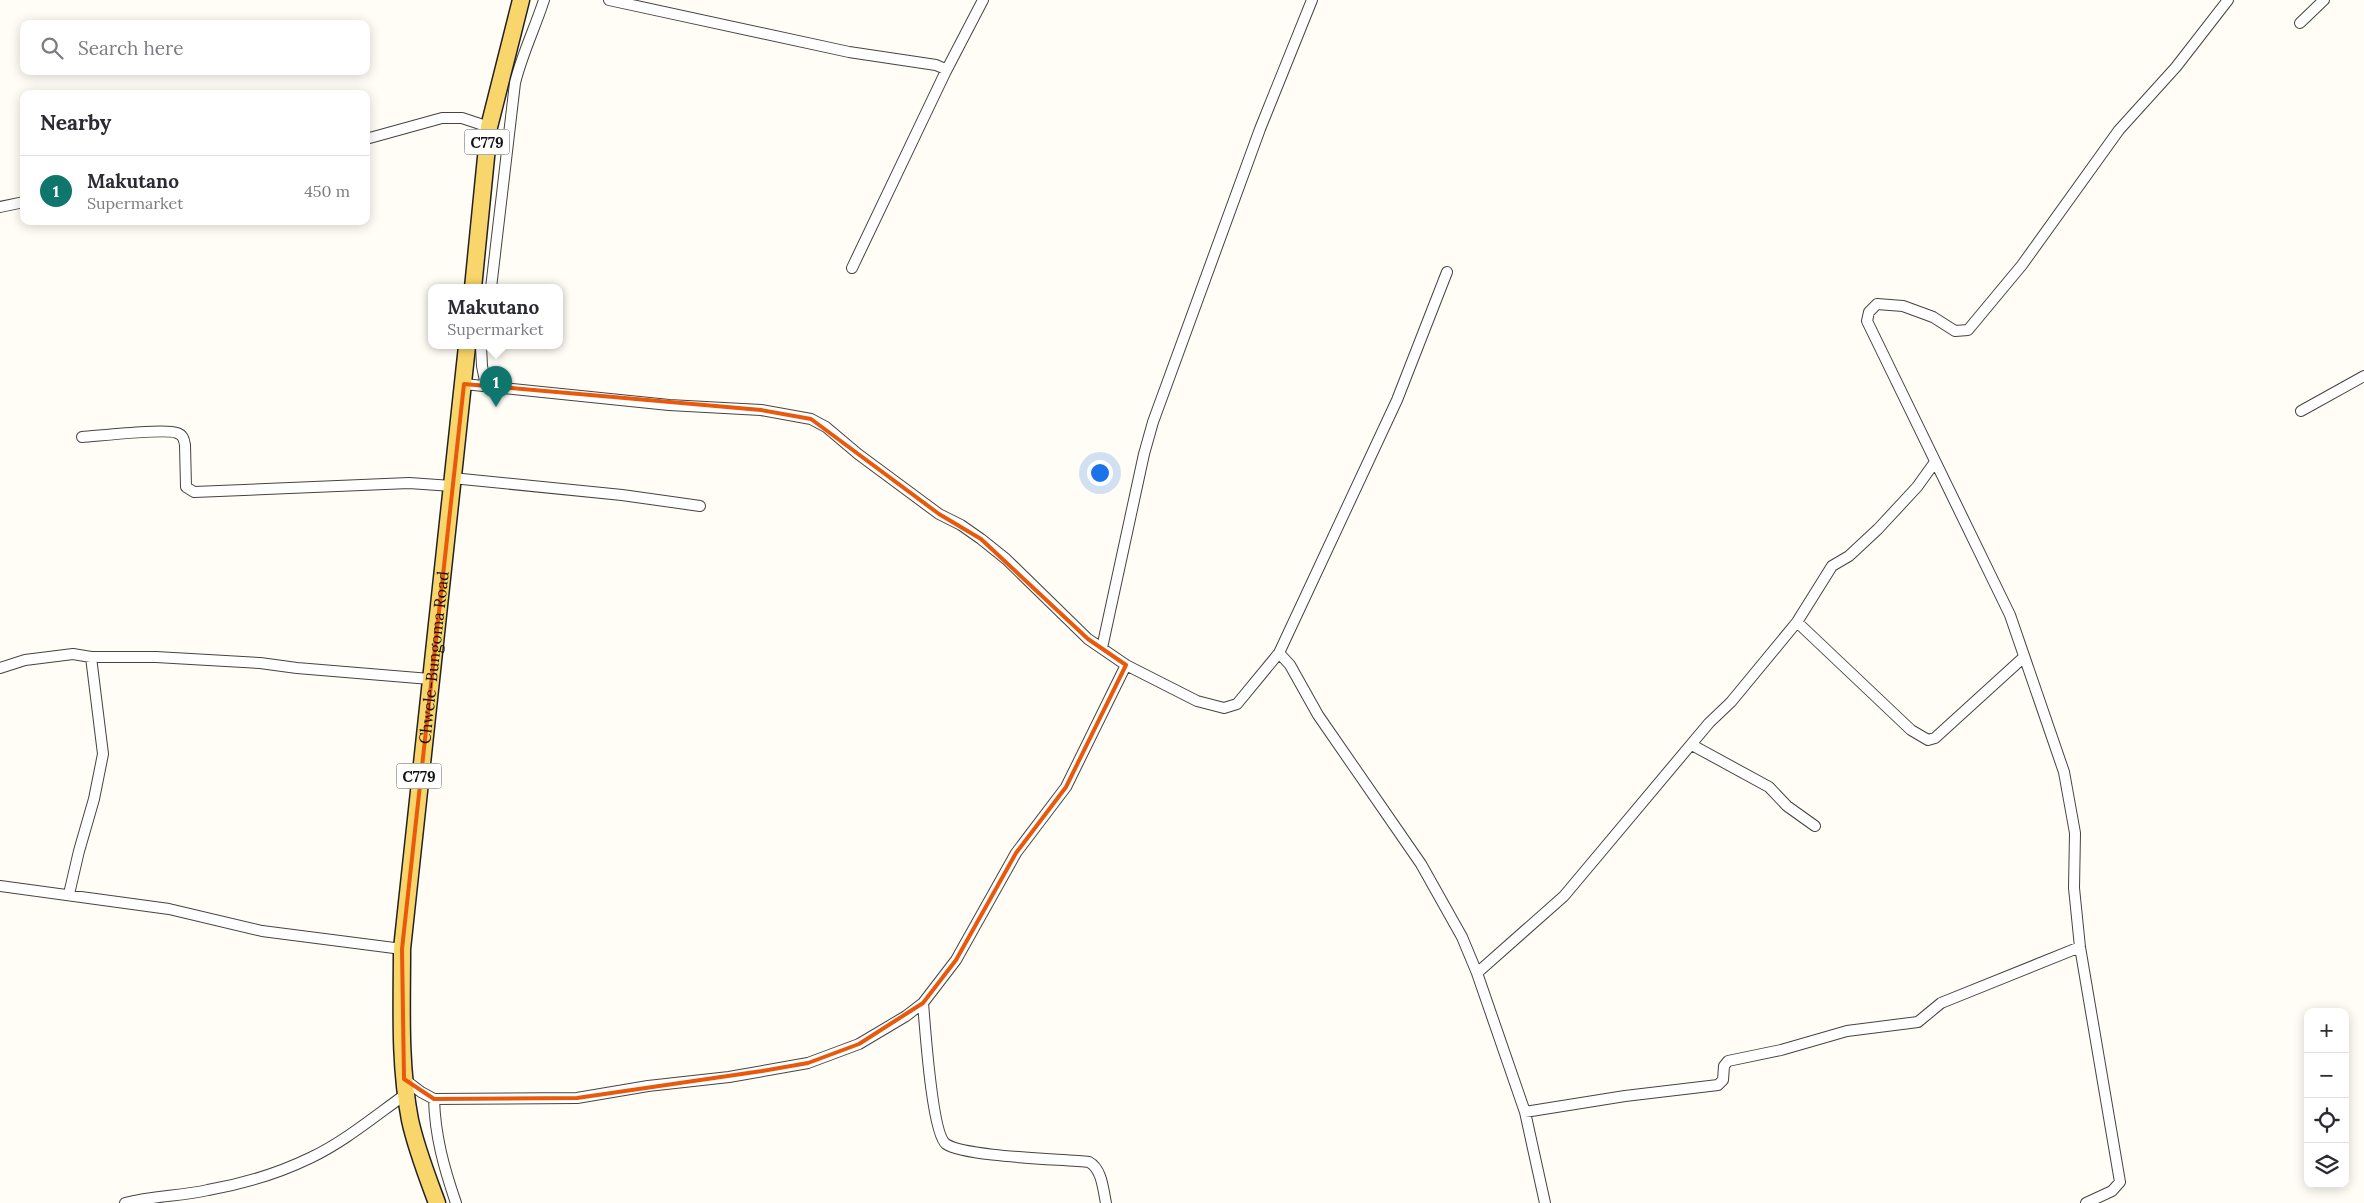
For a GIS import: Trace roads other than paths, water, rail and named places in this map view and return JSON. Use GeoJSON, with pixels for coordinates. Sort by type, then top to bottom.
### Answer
{"type":"FeatureCollection","features":[{"type":"Feature","properties":{"kind":"main road","name":"C779"},"geometry":{"type":"LineString","coordinates":[[473,284],[489,126],[521,0]]}},
{"type":"Feature","properties":{"kind":"main road","name":"Chwele-Bungoma Road"},"geometry":{"type":"LineString","coordinates":[[437,1203],[410,1121],[405,1087],[401,1047],[402,949],[467,349]]}},
{"type":"Feature","properties":{"kind":"street"},"geometry":{"type":"LineString","coordinates":[[491,284],[515,83],[521,59],[544,0]]}},
{"type":"Feature","properties":{"kind":"street"},"geometry":{"type":"LineString","coordinates":[[609,0],[849,52],[936,64],[942,66],[945,73]]}},
{"type":"Feature","properties":{"kind":"street"},"geometry":{"type":"LineString","coordinates":[[852,268],[945,73],[984,0]]}},
{"type":"Feature","properties":{"kind":"street"},"geometry":{"type":"LineString","coordinates":[[1102,648],[1144,454],[1154,422],[1260,129],[1312,0]]}},
{"type":"Feature","properties":{"kind":"street"},"geometry":{"type":"LineString","coordinates":[[2086,1203],[2112,1191],[2120,1182],[2080,947],[2074,888],[2074,820],[2064,772],[2010,615],[1868,324],[1869,312],[1878,304],[1903,306],[1933,317],[1955,331],[1968,330],[2022,265],[2116,135],[2176,67],[2228,0]]}},
{"type":"Feature","properties":{"kind":"street"},"geometry":{"type":"LineString","coordinates":[[2300,23],[2324,0]]}},
{"type":"Feature","properties":{"kind":"street"},"geometry":{"type":"LineString","coordinates":[[370,138],[442,118],[462,118],[489,126]]}},
{"type":"Feature","properties":{"kind":"street"},"geometry":{"type":"LineString","coordinates":[[0,207],[20,203]]}},
{"type":"Feature","properties":{"kind":"street"},"geometry":{"type":"LineString","coordinates":[[464,384],[669,405],[761,410],[811,419],[826,427],[858,454],[940,514],[961,525],[1006,559],[1088,639],[1126,665],[1197,701],[1224,708],[1237,704],[1279,653],[1397,400],[1447,272]]}},
{"type":"Feature","properties":{"kind":"street"},"geometry":{"type":"LineString","coordinates":[[481,349],[486,386]]}},
{"type":"Feature","properties":{"kind":"street"},"geometry":{"type":"LineString","coordinates":[[2301,411],[2364,376]]}},
{"type":"Feature","properties":{"kind":"street"},"geometry":{"type":"LineString","coordinates":[[82,437],[164,431],[178,433],[184,438],[186,487],[194,492],[452,482],[612,494],[700,506]]}},
{"type":"Feature","properties":{"kind":"street"},"geometry":{"type":"LineString","coordinates":[[1477,973],[1564,896],[1709,723],[1731,702],[1797,622],[1832,566],[1849,556],[1878,530],[1917,487],[1935,462]]}},
{"type":"Feature","properties":{"kind":"street"},"geometry":{"type":"LineString","coordinates":[[1797,622],[1912,730],[1928,740],[1935,738],[2024,657]]}},
{"type":"Feature","properties":{"kind":"street"},"geometry":{"type":"LineString","coordinates":[[1279,653],[1290,665],[1318,715],[1421,864],[1459,930],[1477,973],[1525,1112],[1545,1203]]}},
{"type":"Feature","properties":{"kind":"street"},"geometry":{"type":"LineString","coordinates":[[0,668],[25,660],[73,654],[90,657],[156,657],[260,663],[430,679]]}},
{"type":"Feature","properties":{"kind":"street"},"geometry":{"type":"LineString","coordinates":[[69,894],[94,799],[103,754],[90,657]]}},
{"type":"Feature","properties":{"kind":"street"},"geometry":{"type":"LineString","coordinates":[[125,1203],[153,1196],[208,1190],[271,1173],[311,1158],[352,1132],[405,1087],[434,1099],[577,1098],[648,1086],[729,1078],[808,1063],[859,1044],[906,1016],[923,1003],[956,960],[1016,853],[1066,787],[1126,665]]}},
{"type":"Feature","properties":{"kind":"street"},"geometry":{"type":"LineString","coordinates":[[1692,744],[1769,787],[1787,806],[1815,826]]}},
{"type":"Feature","properties":{"kind":"street"},"geometry":{"type":"LineString","coordinates":[[0,886],[169,908],[262,931],[402,949]]}},
{"type":"Feature","properties":{"kind":"street"},"geometry":{"type":"LineString","coordinates":[[1525,1112],[1625,1096],[1718,1085],[1723,1080],[1724,1066],[1728,1061],[1781,1050],[1847,1031],[1918,1022],[1941,1003],[2080,947]]}},
{"type":"Feature","properties":{"kind":"street"},"geometry":{"type":"LineString","coordinates":[[923,1003],[935,1115],[940,1138],[946,1144],[969,1151],[1089,1162],[1095,1165],[1098,1172],[1106,1203]]}},
{"type":"Feature","properties":{"kind":"street"},"geometry":{"type":"LineString","coordinates":[[434,1099],[434,1123],[441,1159],[456,1203]]}},
{"type":"Feature","properties":{"kind":"place","name":"Makutano"},"geometry":{"type":"Point","coordinates":[496,407]}}]}
